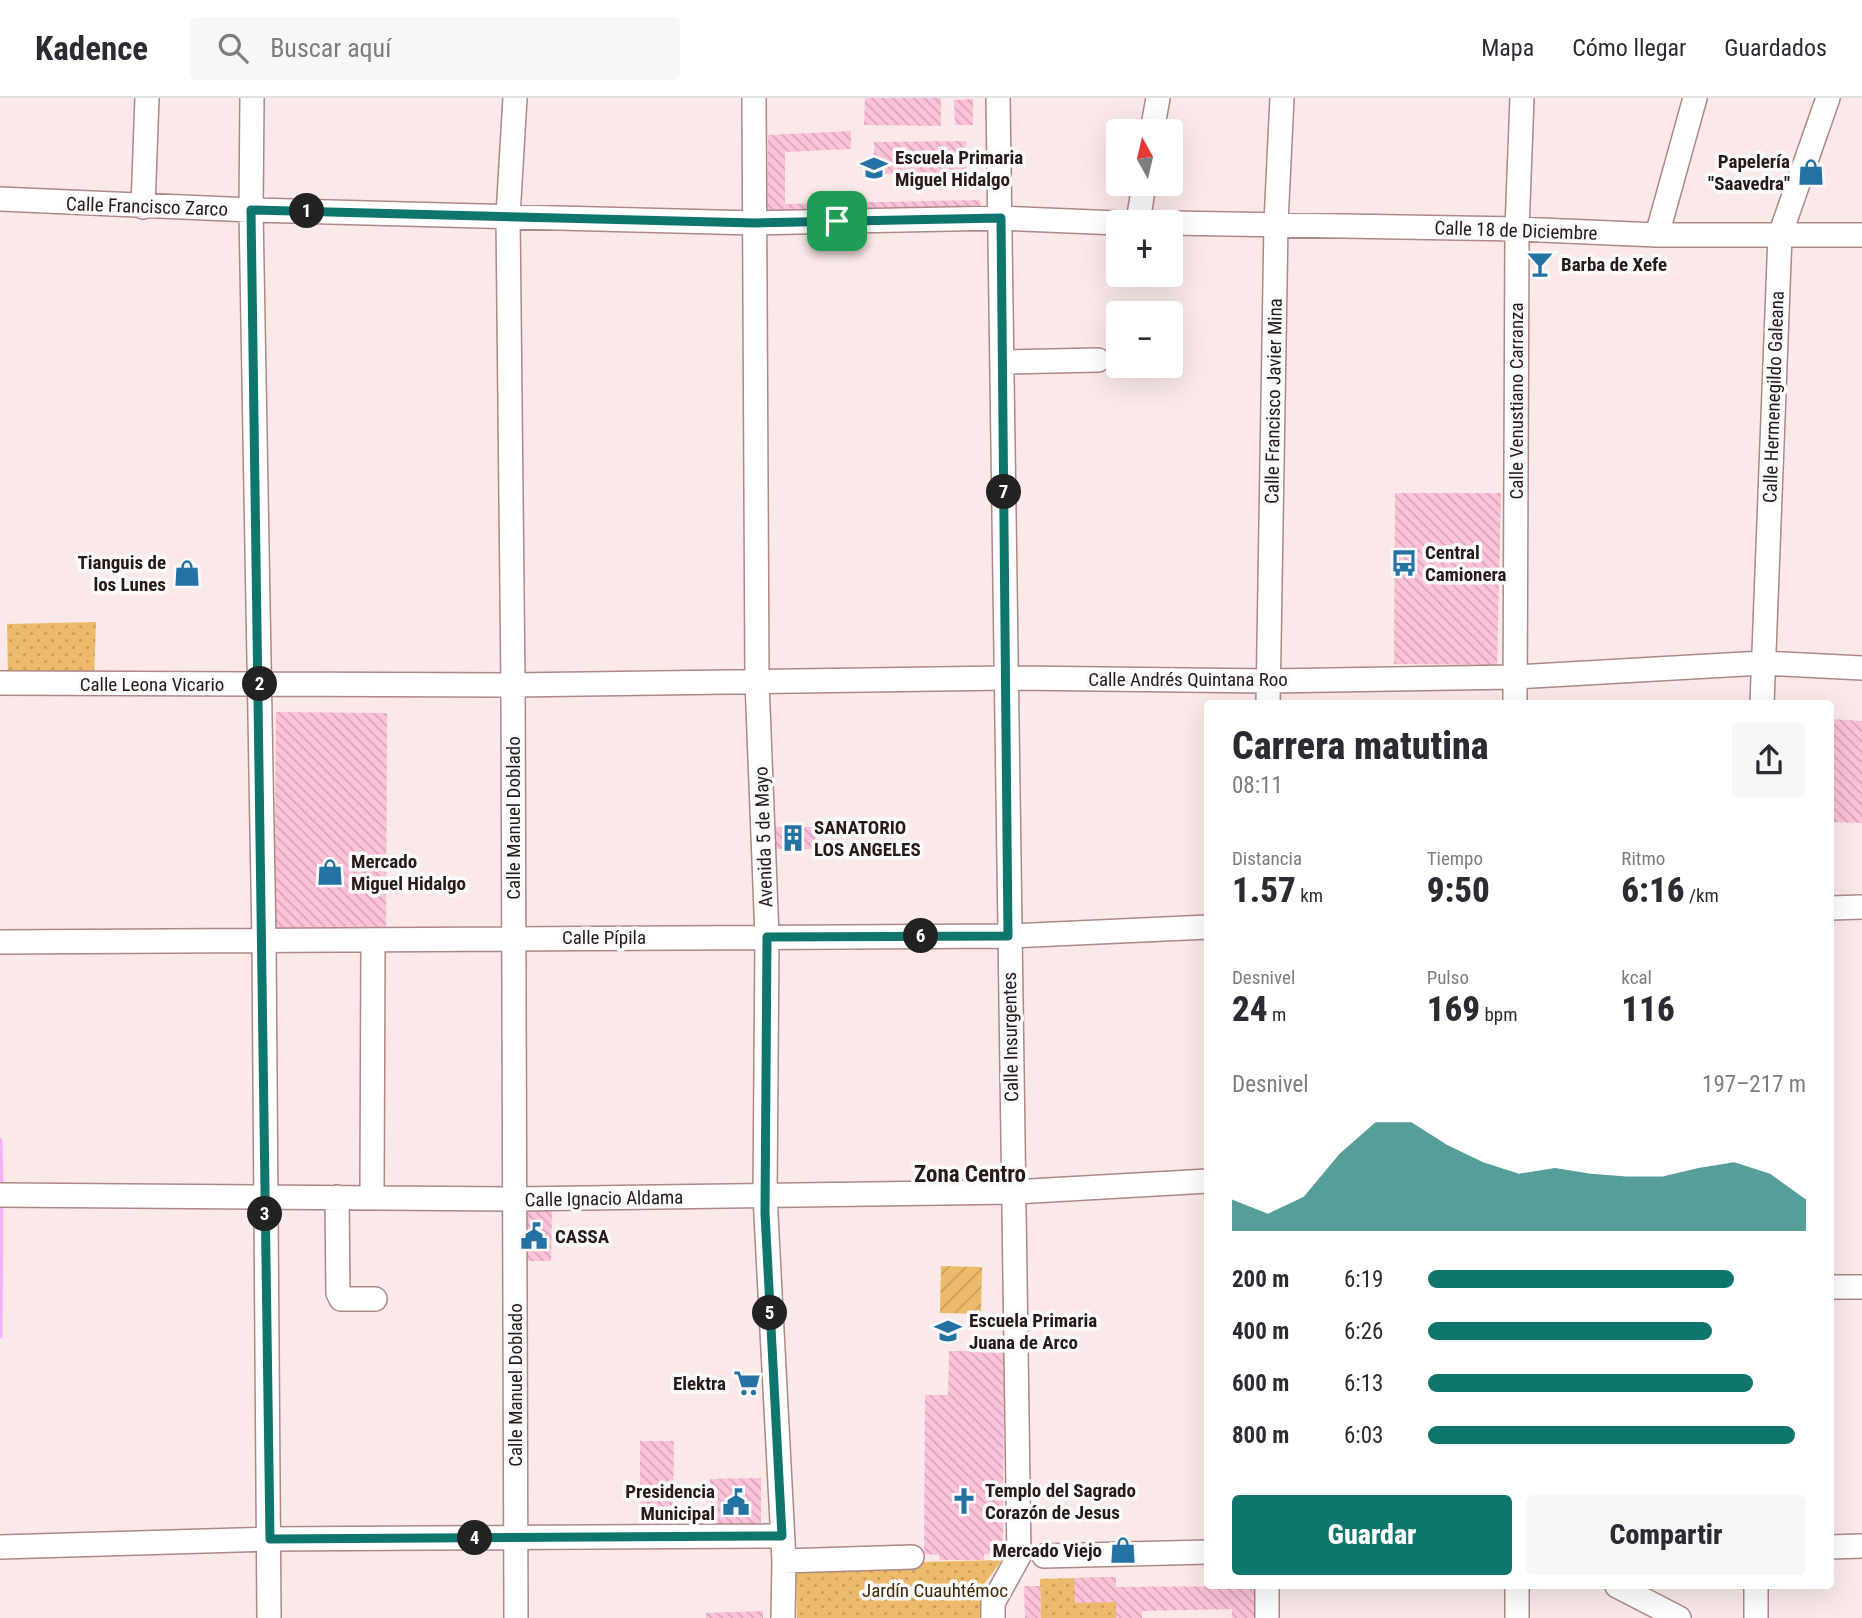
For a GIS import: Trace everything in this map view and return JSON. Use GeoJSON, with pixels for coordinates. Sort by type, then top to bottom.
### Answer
{"type":"FeatureCollection","features":[{"type":"Feature","properties":{"kind":"street"},"geometry":{"type":"LineString","coordinates":[[143,207],[147,98]]}},
{"type":"Feature","properties":{"kind":"street"},"geometry":{"type":"LineString","coordinates":[[253,98],[251,210],[264,942],[264,1199],[270,1618]]}},
{"type":"Feature","properties":{"kind":"street","name":"Calle Manuel Doblado"},"geometry":{"type":"LineString","coordinates":[[515,98],[508,216],[513,685],[516,1618]]}},
{"type":"Feature","properties":{"kind":"street","name":"Avenida 5 de Mayo"},"geometry":{"type":"LineString","coordinates":[[754,98],[757,681],[767,937],[765,1196],[784,1561],[783,1618]]}},
{"type":"Feature","properties":{"kind":"street","name":"Calle Insurgentes"},"geometry":{"type":"LineString","coordinates":[[998,98],[1008,936],[1014,1192],[1032,1556]]}},
{"type":"Feature","properties":{"kind":"street"},"geometry":{"type":"LineString","coordinates":[[1154,119],[1158,98]]}},
{"type":"Feature","properties":{"kind":"street","name":"Calle Francisco Javier Mina"},"geometry":{"type":"LineString","coordinates":[[1268,692],[1276,223],[1282,98]]}},
{"type":"Feature","properties":{"kind":"street","name":"Calle Venustiano Carranza"},"geometry":{"type":"LineString","coordinates":[[1515,700],[1517,229],[1522,98]]}},
{"type":"Feature","properties":{"kind":"street"},"geometry":{"type":"LineString","coordinates":[[1657,235],[1695,98]]}},
{"type":"Feature","properties":{"kind":"street","name":"Calle Hermenegildo Galeana"},"geometry":{"type":"LineString","coordinates":[[1762,700],[1780,235],[1828,98]]}},
{"type":"Feature","properties":{"kind":"street","name":"Calle Francisco Zarco"},"geometry":{"type":"LineString","coordinates":[[0,199],[143,207],[755,223]]}},
{"type":"Feature","properties":{"kind":"street"},"geometry":{"type":"LineString","coordinates":[[755,223],[1001,218],[1106,222]]}},
{"type":"Feature","properties":{"kind":"street","name":"Calle 18 de Diciembre"},"geometry":{"type":"LineString","coordinates":[[1183,223],[1517,229],[1657,235],[1862,235]]}},
{"type":"Feature","properties":{"kind":"street"},"geometry":{"type":"LineString","coordinates":[[1003,362],[1098,360]]}},
{"type":"Feature","properties":{"kind":"street","name":"Calle Andrés Quintana Roo"},"geometry":{"type":"LineString","coordinates":[[513,685],[1006,678],[1268,692],[1762,663],[1862,667]]}},
{"type":"Feature","properties":{"kind":"street","name":"Calle Leona Vicario"},"geometry":{"type":"LineString","coordinates":[[0,683],[513,685]]}},
{"type":"Feature","properties":{"kind":"street"},"geometry":{"type":"LineString","coordinates":[[1834,908],[1862,907]]}},
{"type":"Feature","properties":{"kind":"street","name":"Calle Pípila"},"geometry":{"type":"LineString","coordinates":[[0,942],[1008,936],[1204,927]]}},
{"type":"Feature","properties":{"kind":"street"},"geometry":{"type":"LineString","coordinates":[[372,1196],[373,940]]}},
{"type":"Feature","properties":{"kind":"street","name":"Calle Ignacio Aldama"},"geometry":{"type":"LineString","coordinates":[[0,1195],[514,1199],[1014,1192],[1204,1181]]}},
{"type":"Feature","properties":{"kind":"street"},"geometry":{"type":"LineString","coordinates":[[337,1197],[338,1293],[341,1299],[374,1299]]}},
{"type":"Feature","properties":{"kind":"street"},"geometry":{"type":"LineString","coordinates":[[1834,1287],[1862,1287]]}},
{"type":"Feature","properties":{"kind":"street"},"geometry":{"type":"LineString","coordinates":[[0,1547],[270,1539],[782,1536]]}},
{"type":"Feature","properties":{"kind":"street"},"geometry":{"type":"LineString","coordinates":[[1834,1547],[1862,1546]]}},
{"type":"Feature","properties":{"kind":"street"},"geometry":{"type":"LineString","coordinates":[[993,1618],[993,1602],[1032,1556],[1204,1552]]}},
{"type":"Feature","properties":{"kind":"street"},"geometry":{"type":"LineString","coordinates":[[784,1561],[912,1557]]}},
{"type":"Feature","properties":{"kind":"street"},"geometry":{"type":"LineString","coordinates":[[1267,1589],[1267,1618]]}},
{"type":"Feature","properties":{"kind":"street"},"geometry":{"type":"LineString","coordinates":[[1517,1589],[1517,1618]]}},
{"type":"Feature","properties":{"kind":"street"},"geometry":{"type":"LineString","coordinates":[[1623,1589],[1679,1618]]}},
{"type":"Feature","properties":{"kind":"street"},"geometry":{"type":"LineString","coordinates":[[1756,1589],[1756,1618]]}},
{"type":"Feature","properties":{"kind":"green space"},"geometry":{"type":"Polygon","coordinates":[[[96,622],[94,678],[8,679],[7,624],[96,622]]]}},
{"type":"Feature","properties":{"kind":"green space"},"geometry":{"type":"Polygon","coordinates":[[[941,1266],[982,1267],[981,1314],[940,1313],[941,1266]]]}},
{"type":"Feature","properties":{"kind":"green space","name":"Jardín Cuauhtémoc"},"geometry":{"type":"Polygon","coordinates":[[[1002,1560],[982,1587],[983,1618],[797,1618],[796,1565],[1002,1560]]]}},
{"type":"Feature","properties":{"kind":"green space"},"geometry":{"type":"Polygon","coordinates":[[[1116,1577],[1116,1618],[1041,1618],[1040,1579],[1116,1577]]]}},
{"type":"Feature","properties":{"kind":"building"},"geometry":{"type":"Polygon","coordinates":[[[865,98],[941,98],[941,126],[864,125],[865,98]]]}},
{"type":"Feature","properties":{"kind":"building"},"geometry":{"type":"Polygon","coordinates":[[[973,99],[973,125],[955,125],[954,100],[973,99]]]}},
{"type":"Feature","properties":{"kind":"building"},"geometry":{"type":"Polygon","coordinates":[[[851,131],[851,149],[785,152],[785,204],[980,200],[981,213],[767,214],[768,135],[851,131]]]}},
{"type":"Feature","properties":{"kind":"building"},"geometry":{"type":"Polygon","coordinates":[[[966,141],[966,173],[874,174],[874,142],[966,141]]]}},
{"type":"Feature","properties":{"kind":"building"},"geometry":{"type":"Polygon","coordinates":[[[1395,493],[1501,493],[1497,665],[1394,664],[1395,493]]]}},
{"type":"Feature","properties":{"kind":"building","name":"Mercado Miguel Hidalgo"},"geometry":{"type":"Polygon","coordinates":[[[276,712],[387,713],[386,936],[274,936],[276,712]]]}},
{"type":"Feature","properties":{"kind":"building"},"geometry":{"type":"Polygon","coordinates":[[[1834,719],[1862,721],[1862,823],[1834,822],[1834,719]]]}},
{"type":"Feature","properties":{"kind":"building","name":"SANATORIO LOS ANGELES"},"geometry":{"type":"Polygon","coordinates":[[[770,827],[816,827],[815,849],[769,849],[770,827]]]}},
{"type":"Feature","properties":{"kind":"building","name":"CASSA"},"geometry":{"type":"Polygon","coordinates":[[[518,1210],[552,1210],[551,1261],[517,1261],[518,1210]]]}},
{"type":"Feature","properties":{"kind":"building","name":"Templo del Sagrado Corazón de Jesus"},"geometry":{"type":"Polygon","coordinates":[[[949,1351],[1004,1351],[1003,1554],[984,1554],[984,1560],[939,1560],[939,1555],[924,1554],[925,1395],[948,1395],[949,1351]]]}},
{"type":"Feature","properties":{"kind":"building"},"geometry":{"type":"Polygon","coordinates":[[[640,1441],[674,1441],[673,1524],[640,1524],[640,1441]]]}},
{"type":"Feature","properties":{"kind":"building","name":"Presidencia Municipal"},"geometry":{"type":"Polygon","coordinates":[[[761,1478],[761,1526],[711,1527],[710,1479],[761,1478]]]}},
{"type":"Feature","properties":{"kind":"building"},"geometry":{"type":"Polygon","coordinates":[[[1116,1577],[1116,1587],[1255,1589],[1255,1618],[1232,1618],[1232,1609],[1142,1611],[1142,1618],[1116,1618],[1116,1602],[1075,1603],[1074,1578],[1116,1577]]]}},
{"type":"Feature","properties":{"kind":"building"},"geometry":{"type":"Polygon","coordinates":[[[1024,1586],[1040,1586],[1041,1618],[1025,1618],[1024,1586]]]}},
{"type":"Feature","properties":{"kind":"building"},"geometry":{"type":"Polygon","coordinates":[[[763,1611],[763,1618],[706,1618],[706,1613],[763,1611]]]}},
{"type":"Feature","properties":{"kind":"waterway"},"geometry":{"type":"LineString","coordinates":[[0,1140],[1,1189]]}},
{"type":"Feature","properties":{"kind":"waterway"},"geometry":{"type":"LineString","coordinates":[[0,1336],[1,1202]]}},
{"type":"Feature","properties":{"kind":"place","name":"Escuela Primaria Miguel Hidalgo"},"geometry":{"type":"Point","coordinates":[874,168]}},
{"type":"Feature","properties":{"kind":"place","name":"Papelería \"Saavedra\""},"geometry":{"type":"Point","coordinates":[1811,172]}},
{"type":"Feature","properties":{"kind":"place","name":"Barba de Xefe"},"geometry":{"type":"Point","coordinates":[1540,264]}},
{"type":"Feature","properties":{"kind":"place","name":"Central Camionera"},"geometry":{"type":"Point","coordinates":[1404,563]}},
{"type":"Feature","properties":{"kind":"place","name":"Tianguis de los Lunes"},"geometry":{"type":"Point","coordinates":[187,573]}},
{"type":"Feature","properties":{"kind":"place","name":"SANATORIO LOS ANGELES"},"geometry":{"type":"Point","coordinates":[793,838]}},
{"type":"Feature","properties":{"kind":"place","name":"Mercado Miguel Hidalgo"},"geometry":{"type":"Point","coordinates":[330,872]}},
{"type":"Feature","properties":{"kind":"place","name":"CASSA"},"geometry":{"type":"Point","coordinates":[534,1236]}},
{"type":"Feature","properties":{"kind":"place","name":"Escuela Primaria Juana de Arco"},"geometry":{"type":"Point","coordinates":[948,1331]}},
{"type":"Feature","properties":{"kind":"place","name":"Elektra"},"geometry":{"type":"Point","coordinates":[747,1383]}},
{"type":"Feature","properties":{"kind":"place","name":"Templo del Sagrado Corazón de Jesus"},"geometry":{"type":"Point","coordinates":[964,1501]}},
{"type":"Feature","properties":{"kind":"place","name":"Presidencia Municipal"},"geometry":{"type":"Point","coordinates":[736,1502]}},
{"type":"Feature","properties":{"kind":"place","name":"Mercado Viejo"},"geometry":{"type":"Point","coordinates":[1123,1550]}},
{"type":"Feature","properties":{"kind":"district","name":"Zona Centro"},"geometry":{"type":"Point","coordinates":[970,1174]}},
{"type":"Feature","properties":{"kind":"route"},"geometry":{"type":"LineString","coordinates":[[251,210],[755,223],[837,221],[1001,218],[1008,936],[767,937],[765,1213],[782,1536],[270,1539],[264,1199],[264,942],[251,210]]}}]}
